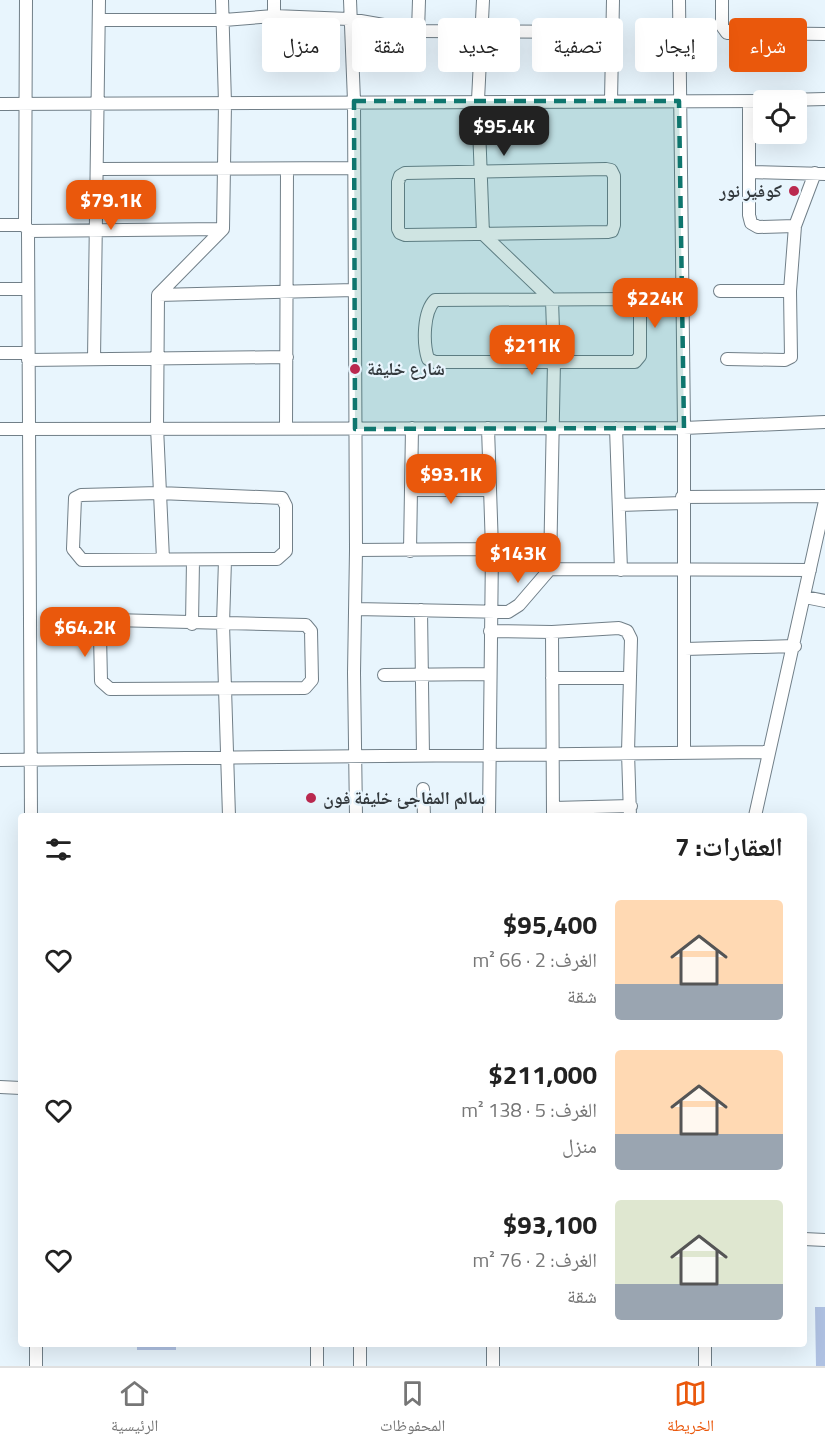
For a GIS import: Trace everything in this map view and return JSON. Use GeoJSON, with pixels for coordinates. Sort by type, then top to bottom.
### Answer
{"type":"FeatureCollection","features":[{"type":"Feature","properties":{"kind":"street"},"geometry":{"type":"LineString","coordinates":[[26,0],[24,103],[31,813]]}},
{"type":"Feature","properties":{"kind":"street"},"geometry":{"type":"LineString","coordinates":[[94,359],[99,0]]}},
{"type":"Feature","properties":{"kind":"street"},"geometry":{"type":"LineString","coordinates":[[163,559],[159,493],[158,295],[223,229],[225,103],[222,0]]}},
{"type":"Feature","properties":{"kind":"street"},"geometry":{"type":"LineString","coordinates":[[274,0],[274,16]]}},
{"type":"Feature","properties":{"kind":"street"},"geometry":{"type":"LineString","coordinates":[[350,0],[354,101],[356,813]]}},
{"type":"Feature","properties":{"kind":"street"},"geometry":{"type":"LineString","coordinates":[[418,18],[419,0]]}},
{"type":"Feature","properties":{"kind":"street"},"geometry":{"type":"LineString","coordinates":[[482,18],[483,0]]}},
{"type":"Feature","properties":{"kind":"street"},"geometry":{"type":"LineString","coordinates":[[613,0],[614,18]]}},
{"type":"Feature","properties":{"kind":"street"},"geometry":{"type":"LineString","coordinates":[[679,0],[684,428],[683,570],[686,649],[684,752]]}},
{"type":"Feature","properties":{"kind":"street"},"geometry":{"type":"LineString","coordinates":[[722,0],[722,26],[727,33],[825,34]]}},
{"type":"Feature","properties":{"kind":"street"},"geometry":{"type":"LineString","coordinates":[[99,20],[224,20],[274,16],[352,20]]}},
{"type":"Feature","properties":{"kind":"street"},"geometry":{"type":"LineString","coordinates":[[355,609],[508,612],[519,605],[550,569],[554,361],[552,300],[483,234],[478,100],[480,72]]}},
{"type":"Feature","properties":{"kind":"street"},"geometry":{"type":"LineString","coordinates":[[611,100],[612,72]]}},
{"type":"Feature","properties":{"kind":"street"},"geometry":{"type":"LineString","coordinates":[[807,99],[825,99]]}},
{"type":"Feature","properties":{"kind":"street"},"geometry":{"type":"LineString","coordinates":[[0,104],[478,100],[753,102]]}},
{"type":"Feature","properties":{"kind":"street"},"geometry":{"type":"LineString","coordinates":[[749,102],[749,215],[751,223],[758,227],[795,226]]}},
{"type":"Feature","properties":{"kind":"street"},"geometry":{"type":"LineString","coordinates":[[97,169],[354,168]]}},
{"type":"Feature","properties":{"kind":"street"},"geometry":{"type":"LineString","coordinates":[[286,426],[287,169]]}},
{"type":"Feature","properties":{"kind":"street"},"geometry":{"type":"LineString","coordinates":[[606,169],[611,170],[614,176],[612,231],[483,234],[405,235],[400,233],[398,229],[400,176],[405,173],[606,169]]}},
{"type":"Feature","properties":{"kind":"street"},"geometry":{"type":"LineString","coordinates":[[727,359],[785,360],[791,357],[790,291],[795,226],[820,174],[750,172]]}},
{"type":"Feature","properties":{"kind":"street"},"geometry":{"type":"LineString","coordinates":[[0,225],[96,232],[223,229]]}},
{"type":"Feature","properties":{"kind":"street"},"geometry":{"type":"LineString","coordinates":[[0,289],[27,289]]}},
{"type":"Feature","properties":{"kind":"street"},"geometry":{"type":"LineString","coordinates":[[158,295],[354,291]]}},
{"type":"Feature","properties":{"kind":"street"},"geometry":{"type":"LineString","coordinates":[[720,291],[790,291]]}},
{"type":"Feature","properties":{"kind":"street"},"geometry":{"type":"LineString","coordinates":[[633,299],[640,307],[639,360],[435,362],[428,359],[426,352],[427,312],[435,300],[552,300],[633,299]]}},
{"type":"Feature","properties":{"kind":"street"},"geometry":{"type":"LineString","coordinates":[[0,353],[94,359],[287,357]]}},
{"type":"Feature","properties":{"kind":"street"},"geometry":{"type":"LineString","coordinates":[[0,429],[286,426],[355,429],[684,428],[825,422]]}},
{"type":"Feature","properties":{"kind":"street"},"geometry":{"type":"LineString","coordinates":[[488,428],[492,549],[489,610],[489,813]]}},
{"type":"Feature","properties":{"kind":"street"},"geometry":{"type":"LineString","coordinates":[[616,428],[621,570]]}},
{"type":"Feature","properties":{"kind":"street"},"geometry":{"type":"LineString","coordinates":[[410,551],[412,429]]}},
{"type":"Feature","properties":{"kind":"street"},"geometry":{"type":"LineString","coordinates":[[412,490],[490,490]]}},
{"type":"Feature","properties":{"kind":"street"},"geometry":{"type":"LineString","coordinates":[[159,493],[282,498],[286,506],[286,551],[277,560],[82,560],[73,549],[75,498],[81,495],[159,493]]}},
{"type":"Feature","properties":{"kind":"street"},"geometry":{"type":"LineString","coordinates":[[619,505],[683,500],[825,496]]}},
{"type":"Feature","properties":{"kind":"street"},"geometry":{"type":"LineString","coordinates":[[756,813],[795,646],[825,501]]}},
{"type":"Feature","properties":{"kind":"street"},"geometry":{"type":"LineString","coordinates":[[356,550],[492,549]]}},
{"type":"Feature","properties":{"kind":"street"},"geometry":{"type":"LineString","coordinates":[[192,624],[193,560]]}},
{"type":"Feature","properties":{"kind":"street"},"geometry":{"type":"LineString","coordinates":[[225,560],[223,624],[228,813]]}},
{"type":"Feature","properties":{"kind":"street"},"geometry":{"type":"LineString","coordinates":[[550,569],[810,570]]}},
{"type":"Feature","properties":{"kind":"street"},"geometry":{"type":"LineString","coordinates":[[805,597],[825,601]]}},
{"type":"Feature","properties":{"kind":"street"},"geometry":{"type":"LineString","coordinates":[[421,610],[423,756]]}},
{"type":"Feature","properties":{"kind":"street"},"geometry":{"type":"LineString","coordinates":[[113,620],[223,624],[306,625],[311,631],[310,685],[110,689],[101,681],[100,635],[104,624],[113,620]]}},
{"type":"Feature","properties":{"kind":"street"},"geometry":{"type":"LineString","coordinates":[[490,631],[552,632],[619,628],[627,631],[631,639],[628,752],[630,811],[553,812],[552,632]]}},
{"type":"Feature","properties":{"kind":"street"},"geometry":{"type":"LineString","coordinates":[[686,649],[795,646]]}},
{"type":"Feature","properties":{"kind":"street"},"geometry":{"type":"LineString","coordinates":[[384,675],[489,674]]}},
{"type":"Feature","properties":{"kind":"street"},"geometry":{"type":"LineString","coordinates":[[552,678],[630,678]]}},
{"type":"Feature","properties":{"kind":"street"},"geometry":{"type":"LineString","coordinates":[[0,760],[488,757],[551,753],[770,752]]}},
{"type":"Feature","properties":{"kind":"street"},"geometry":{"type":"LineString","coordinates":[[423,789],[424,813]]}},
{"type":"Feature","properties":{"kind":"street"},"geometry":{"type":"LineString","coordinates":[[0,1087],[18,1088]]}},
{"type":"Feature","properties":{"kind":"street"},"geometry":{"type":"LineString","coordinates":[[807,1239],[825,1240]]}},
{"type":"Feature","properties":{"kind":"street"},"geometry":{"type":"LineString","coordinates":[[36,1347],[36,1366]]}},
{"type":"Feature","properties":{"kind":"street"},"geometry":{"type":"LineString","coordinates":[[316,1347],[317,1366]]}},
{"type":"Feature","properties":{"kind":"street"},"geometry":{"type":"LineString","coordinates":[[360,1347],[360,1366]]}},
{"type":"Feature","properties":{"kind":"street"},"geometry":{"type":"LineString","coordinates":[[493,1347],[493,1366]]}},
{"type":"Feature","properties":{"kind":"street"},"geometry":{"type":"LineString","coordinates":[[705,1347],[705,1366]]}},
{"type":"Feature","properties":{"kind":"highlighted area"},"geometry":{"type":"Polygon","coordinates":[[[354,101],[679,101],[684,428],[355,429],[354,101]]]}},
{"type":"Feature","properties":{"kind":"building"},"geometry":{"type":"Polygon","coordinates":[[[496,112],[513,113],[512,139],[496,138],[496,112]]]}},
{"type":"Feature","properties":{"kind":"building"},"geometry":{"type":"Polygon","coordinates":[[[815,1307],[825,1307],[825,1366],[816,1366],[815,1307]]]}},
{"type":"Feature","properties":{"kind":"building"},"geometry":{"type":"Polygon","coordinates":[[[137,1347],[176,1347],[176,1350],[137,1350],[137,1347]]]}},
{"type":"Feature","properties":{"kind":"place","name":"كوفير نور"},"geometry":{"type":"Point","coordinates":[794,191]}},
{"type":"Feature","properties":{"kind":"place","name":"شارع خليفة"},"geometry":{"type":"Point","coordinates":[355,369]}},
{"type":"Feature","properties":{"kind":"place","name":"سالم المفاجئ خليفة فون"},"geometry":{"type":"Point","coordinates":[311,798]}}]}
